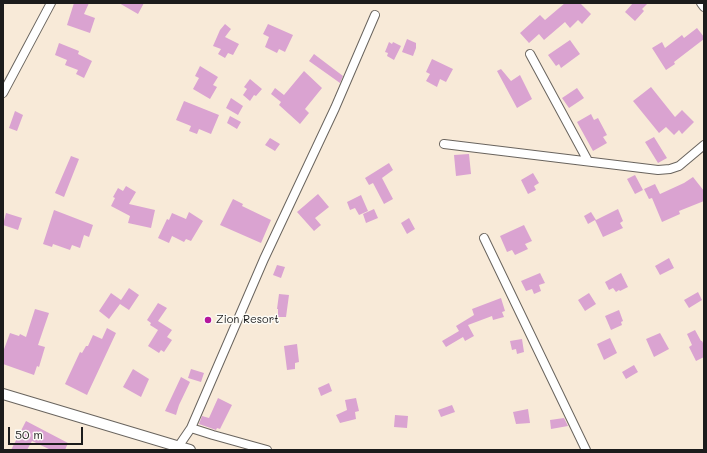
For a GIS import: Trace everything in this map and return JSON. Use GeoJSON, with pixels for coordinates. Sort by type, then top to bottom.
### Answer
{"type":"FeatureCollection","features":[{"type":"Feature","properties":{"kind":"street"},"geometry":{"type":"LineString","coordinates":[[3,93],[51,3]]}},
{"type":"Feature","properties":{"kind":"street"},"geometry":{"type":"LineString","coordinates":[[701,3],[704,8]]}},
{"type":"Feature","properties":{"kind":"street"},"geometry":{"type":"LineString","coordinates":[[178,447],[191,428],[264,259],[336,108],[375,15]]}},
{"type":"Feature","properties":{"kind":"street"},"geometry":{"type":"LineString","coordinates":[[530,54],[588,161]]}},
{"type":"Feature","properties":{"kind":"street"},"geometry":{"type":"LineString","coordinates":[[444,144],[658,170],[670,169],[679,166],[704,145]]}},
{"type":"Feature","properties":{"kind":"street"},"geometry":{"type":"LineString","coordinates":[[484,238],[586,450]]}},
{"type":"Feature","properties":{"kind":"street"},"geometry":{"type":"LineString","coordinates":[[3,394],[190,450]]}},
{"type":"Feature","properties":{"kind":"street"},"geometry":{"type":"LineString","coordinates":[[191,428],[267,450]]}},
{"type":"Feature","properties":{"kind":"building"},"geometry":{"type":"Polygon","coordinates":[[[74,3],[89,3],[84,14],[95,18],[90,33],[67,25],[74,3]]]}},
{"type":"Feature","properties":{"kind":"building"},"geometry":{"type":"Polygon","coordinates":[[[119,3],[144,3],[138,14],[119,3]]]}},
{"type":"Feature","properties":{"kind":"building"},"geometry":{"type":"Polygon","coordinates":[[[565,3],[580,3],[591,14],[582,24],[578,20],[570,28],[565,22],[544,40],[539,34],[529,43],[520,33],[540,15],[545,20],[565,3]]]}},
{"type":"Feature","properties":{"kind":"building"},"geometry":{"type":"Polygon","coordinates":[[[633,3],[648,3],[642,9],[644,11],[635,21],[625,12],[633,3]]]}},
{"type":"Feature","properties":{"kind":"building"},"geometry":{"type":"Polygon","coordinates":[[[225,24],[231,29],[225,37],[239,44],[233,55],[228,53],[225,58],[218,54],[221,49],[213,46],[220,30],[225,24]]]}},
{"type":"Feature","properties":{"kind":"building"},"geometry":{"type":"Polygon","coordinates":[[[268,24],[293,35],[285,52],[279,49],[277,53],[265,47],[269,37],[263,34],[268,24]]]}},
{"type":"Feature","properties":{"kind":"building"},"geometry":{"type":"Polygon","coordinates":[[[697,28],[704,39],[666,70],[652,48],[662,42],[665,48],[682,35],[684,38],[697,28]]]}},
{"type":"Feature","properties":{"kind":"building"},"geometry":{"type":"Polygon","coordinates":[[[407,39],[416,43],[413,56],[402,52],[407,39]]]}},
{"type":"Feature","properties":{"kind":"building"},"geometry":{"type":"Polygon","coordinates":[[[570,40],[580,54],[561,68],[559,64],[556,66],[548,55],[570,40]]]}},
{"type":"Feature","properties":{"kind":"building"},"geometry":{"type":"Polygon","coordinates":[[[389,42],[392,44],[393,42],[401,46],[394,60],[387,56],[388,53],[385,52],[389,42]]]}},
{"type":"Feature","properties":{"kind":"building"},"geometry":{"type":"Polygon","coordinates":[[[59,43],[79,51],[78,54],[92,61],[84,78],[76,74],[78,70],[65,65],[67,60],[55,55],[59,43]]]}},
{"type":"Feature","properties":{"kind":"building"},"geometry":{"type":"Polygon","coordinates":[[[314,54],[343,76],[340,83],[309,61],[314,54]]]}},
{"type":"Feature","properties":{"kind":"building"},"geometry":{"type":"Polygon","coordinates":[[[432,59],[453,69],[446,82],[440,79],[437,87],[426,81],[430,74],[426,72],[432,59]]]}},
{"type":"Feature","properties":{"kind":"building"},"geometry":{"type":"Polygon","coordinates":[[[200,66],[218,77],[213,85],[217,87],[210,99],[193,89],[199,78],[195,76],[200,66]]]}},
{"type":"Feature","properties":{"kind":"building"},"geometry":{"type":"Polygon","coordinates":[[[501,69],[511,81],[520,75],[532,99],[517,108],[497,71],[501,69]]]}},
{"type":"Feature","properties":{"kind":"building"},"geometry":{"type":"Polygon","coordinates":[[[304,71],[322,88],[305,109],[309,113],[300,124],[279,105],[281,102],[271,94],[275,88],[284,95],[304,71]]]}},
{"type":"Feature","properties":{"kind":"building"},"geometry":{"type":"Polygon","coordinates":[[[250,79],[262,89],[256,96],[254,95],[250,101],[243,95],[247,89],[244,87],[250,79]]]}},
{"type":"Feature","properties":{"kind":"building"},"geometry":{"type":"Polygon","coordinates":[[[651,87],[675,117],[682,110],[694,122],[682,134],[679,130],[674,135],[666,127],[659,133],[633,101],[651,87]]]}},
{"type":"Feature","properties":{"kind":"building"},"geometry":{"type":"Polygon","coordinates":[[[577,88],[584,98],[569,108],[562,98],[577,88]]]}},
{"type":"Feature","properties":{"kind":"building"},"geometry":{"type":"Polygon","coordinates":[[[231,98],[243,106],[238,115],[226,108],[231,98]]]}},
{"type":"Feature","properties":{"kind":"building"},"geometry":{"type":"Polygon","coordinates":[[[184,101],[219,115],[211,134],[199,129],[197,134],[189,131],[191,126],[176,120],[184,101]]]}},
{"type":"Feature","properties":{"kind":"building"},"geometry":{"type":"Polygon","coordinates":[[[15,111],[23,115],[17,131],[9,128],[15,111]]]}},
{"type":"Feature","properties":{"kind":"building"},"geometry":{"type":"Polygon","coordinates":[[[591,114],[594,120],[598,118],[607,135],[603,137],[607,143],[593,151],[577,122],[591,114]]]}},
{"type":"Feature","properties":{"kind":"building"},"geometry":{"type":"Polygon","coordinates":[[[230,116],[241,122],[237,129],[227,123],[230,116]]]}},
{"type":"Feature","properties":{"kind":"building"},"geometry":{"type":"Polygon","coordinates":[[[654,137],[667,158],[658,163],[645,142],[654,137]]]}},
{"type":"Feature","properties":{"kind":"building"},"geometry":{"type":"Polygon","coordinates":[[[270,138],[280,144],[275,151],[265,145],[270,138]]]}},
{"type":"Feature","properties":{"kind":"building"},"geometry":{"type":"Polygon","coordinates":[[[469,154],[471,174],[456,176],[454,155],[469,154]]]}},
{"type":"Feature","properties":{"kind":"building"},"geometry":{"type":"Polygon","coordinates":[[[71,156],[79,159],[64,197],[55,193],[71,156]]]}},
{"type":"Feature","properties":{"kind":"building"},"geometry":{"type":"Polygon","coordinates":[[[389,163],[393,170],[382,178],[393,199],[384,204],[373,183],[369,185],[365,178],[389,163]]]}},
{"type":"Feature","properties":{"kind":"building"},"geometry":{"type":"Polygon","coordinates":[[[533,173],[539,183],[534,186],[536,190],[528,194],[521,180],[533,173]]]}},
{"type":"Feature","properties":{"kind":"building"},"geometry":{"type":"Polygon","coordinates":[[[635,175],[643,190],[635,194],[627,179],[635,175]]]}},
{"type":"Feature","properties":{"kind":"building"},"geometry":{"type":"Polygon","coordinates":[[[693,177],[704,191],[704,201],[679,211],[680,214],[662,222],[652,198],[649,199],[644,189],[655,184],[660,194],[684,183],[693,177]]]}},
{"type":"Feature","properties":{"kind":"building"},"geometry":{"type":"Polygon","coordinates":[[[126,186],[136,192],[129,204],[155,210],[151,228],[128,223],[130,216],[111,206],[115,198],[113,197],[118,188],[123,191],[126,186]]]}},
{"type":"Feature","properties":{"kind":"building"},"geometry":{"type":"Polygon","coordinates":[[[318,194],[329,207],[315,218],[321,225],[314,231],[297,212],[318,194]]]}},
{"type":"Feature","properties":{"kind":"building"},"geometry":{"type":"Polygon","coordinates":[[[361,195],[368,211],[359,215],[355,208],[350,210],[347,202],[361,195]]]}},
{"type":"Feature","properties":{"kind":"building"},"geometry":{"type":"Polygon","coordinates":[[[233,199],[243,204],[242,206],[271,220],[261,243],[220,225],[233,199]]]}},
{"type":"Feature","properties":{"kind":"building"},"geometry":{"type":"Polygon","coordinates":[[[374,209],[378,218],[366,223],[363,214],[374,209]]]}},
{"type":"Feature","properties":{"kind":"building"},"geometry":{"type":"Polygon","coordinates":[[[618,209],[623,221],[620,223],[623,228],[603,237],[595,220],[588,224],[584,216],[591,212],[596,220],[618,209]]]}},
{"type":"Feature","properties":{"kind":"building"},"geometry":{"type":"Polygon","coordinates":[[[54,210],[93,225],[89,237],[84,235],[80,248],[72,245],[70,250],[53,244],[52,247],[43,244],[54,210]]]}},
{"type":"Feature","properties":{"kind":"building"},"geometry":{"type":"Polygon","coordinates":[[[189,212],[203,221],[191,241],[186,239],[184,242],[172,236],[169,243],[158,238],[167,219],[169,220],[172,213],[186,219],[189,212]]]}},
{"type":"Feature","properties":{"kind":"building"},"geometry":{"type":"Polygon","coordinates":[[[6,213],[22,218],[18,230],[3,225],[6,213]]]}},
{"type":"Feature","properties":{"kind":"building"},"geometry":{"type":"Polygon","coordinates":[[[409,218],[415,229],[407,234],[401,223],[409,218]]]}},
{"type":"Feature","properties":{"kind":"building"},"geometry":{"type":"Polygon","coordinates":[[[524,225],[532,241],[525,244],[528,249],[515,255],[512,250],[507,252],[500,236],[524,225]]]}},
{"type":"Feature","properties":{"kind":"building"},"geometry":{"type":"Polygon","coordinates":[[[669,258],[674,268],[660,275],[655,266],[669,258]]]}},
{"type":"Feature","properties":{"kind":"building"},"geometry":{"type":"Polygon","coordinates":[[[277,265],[285,267],[281,278],[273,275],[277,265]]]}},
{"type":"Feature","properties":{"kind":"building"},"geometry":{"type":"Polygon","coordinates":[[[540,273],[545,283],[539,285],[541,291],[534,294],[532,289],[526,291],[521,281],[540,273]]]}},
{"type":"Feature","properties":{"kind":"building"},"geometry":{"type":"Polygon","coordinates":[[[621,273],[628,287],[616,292],[613,288],[609,290],[605,282],[621,273]]]}},
{"type":"Feature","properties":{"kind":"building"},"geometry":{"type":"Polygon","coordinates":[[[129,288],[139,295],[129,310],[120,304],[109,319],[99,311],[111,293],[121,300],[129,288]]]}},
{"type":"Feature","properties":{"kind":"building"},"geometry":{"type":"Polygon","coordinates":[[[698,292],[702,300],[689,308],[684,300],[698,292]]]}},
{"type":"Feature","properties":{"kind":"building"},"geometry":{"type":"Polygon","coordinates":[[[589,293],[596,304],[585,311],[578,300],[589,293]]]}},
{"type":"Feature","properties":{"kind":"building"},"geometry":{"type":"Polygon","coordinates":[[[279,294],[289,295],[286,317],[278,317],[277,309],[279,294]]]}},
{"type":"Feature","properties":{"kind":"building"},"geometry":{"type":"Polygon","coordinates":[[[501,298],[505,311],[502,312],[504,317],[493,320],[492,316],[468,325],[474,336],[465,341],[463,337],[446,347],[442,341],[459,331],[456,326],[474,315],[472,309],[501,298]]]}},
{"type":"Feature","properties":{"kind":"building"},"geometry":{"type":"Polygon","coordinates":[[[158,303],[167,308],[158,321],[172,330],[167,337],[172,340],[164,352],[161,350],[159,353],[148,346],[158,330],[150,325],[151,323],[147,320],[158,303]]]}},
{"type":"Feature","properties":{"kind":"building"},"geometry":{"type":"Polygon","coordinates":[[[35,309],[49,313],[38,345],[45,347],[39,367],[37,366],[34,375],[3,364],[3,352],[10,333],[19,336],[20,334],[26,337],[35,309]]]}},
{"type":"Feature","properties":{"kind":"building"},"geometry":{"type":"Polygon","coordinates":[[[619,310],[623,321],[621,322],[622,325],[611,330],[605,316],[619,310]]]}},
{"type":"Feature","properties":{"kind":"building"},"geometry":{"type":"Polygon","coordinates":[[[107,328],[116,333],[87,395],[65,384],[80,352],[82,353],[86,346],[88,346],[93,335],[102,339],[107,328]]]}},
{"type":"Feature","properties":{"kind":"building"},"geometry":{"type":"Polygon","coordinates":[[[695,330],[704,345],[704,357],[696,361],[689,347],[692,345],[687,334],[695,330]]]}},
{"type":"Feature","properties":{"kind":"building"},"geometry":{"type":"Polygon","coordinates":[[[660,333],[669,349],[654,357],[646,339],[660,333]]]}},
{"type":"Feature","properties":{"kind":"building"},"geometry":{"type":"Polygon","coordinates":[[[610,338],[617,353],[604,360],[597,344],[610,338]]]}},
{"type":"Feature","properties":{"kind":"building"},"geometry":{"type":"Polygon","coordinates":[[[522,339],[524,352],[517,354],[516,349],[512,350],[510,341],[522,339]]]}},
{"type":"Feature","properties":{"kind":"building"},"geometry":{"type":"Polygon","coordinates":[[[297,344],[299,362],[295,363],[295,369],[287,370],[284,346],[297,344]]]}},
{"type":"Feature","properties":{"kind":"building"},"geometry":{"type":"Polygon","coordinates":[[[634,365],[638,372],[626,379],[622,372],[634,365]]]}},
{"type":"Feature","properties":{"kind":"building"},"geometry":{"type":"Polygon","coordinates":[[[133,369],[149,379],[141,397],[123,387],[133,369]]]}},
{"type":"Feature","properties":{"kind":"building"},"geometry":{"type":"Polygon","coordinates":[[[191,369],[204,373],[201,382],[188,378],[191,369]]]}},
{"type":"Feature","properties":{"kind":"building"},"geometry":{"type":"Polygon","coordinates":[[[181,377],[190,382],[176,415],[165,411],[181,377]]]}},
{"type":"Feature","properties":{"kind":"building"},"geometry":{"type":"Polygon","coordinates":[[[329,383],[332,391],[321,396],[318,388],[329,383]]]}},
{"type":"Feature","properties":{"kind":"building"},"geometry":{"type":"Polygon","coordinates":[[[218,398],[232,405],[220,429],[217,428],[216,430],[199,424],[202,416],[209,418],[218,398]]]}},
{"type":"Feature","properties":{"kind":"building"},"geometry":{"type":"Polygon","coordinates":[[[356,398],[359,411],[355,412],[356,419],[340,423],[336,415],[347,410],[345,400],[356,398]]]}},
{"type":"Feature","properties":{"kind":"building"},"geometry":{"type":"Polygon","coordinates":[[[452,405],[455,412],[441,417],[438,410],[452,405]]]}},
{"type":"Feature","properties":{"kind":"building"},"geometry":{"type":"Polygon","coordinates":[[[528,409],[530,423],[516,424],[513,412],[528,409]]]}},
{"type":"Feature","properties":{"kind":"building"},"geometry":{"type":"Polygon","coordinates":[[[395,415],[408,416],[407,428],[394,427],[395,415]]]}},
{"type":"Feature","properties":{"kind":"building"},"geometry":{"type":"Polygon","coordinates":[[[564,418],[568,426],[551,429],[550,420],[564,418]]]}},
{"type":"Feature","properties":{"kind":"building"},"geometry":{"type":"Polygon","coordinates":[[[26,421],[68,443],[65,450],[51,450],[32,441],[27,450],[11,450],[26,421]]]}},
{"type":"Feature","properties":{"kind":"place","name":"Zion Resort"},"geometry":{"type":"Point","coordinates":[208,320]}}]}
